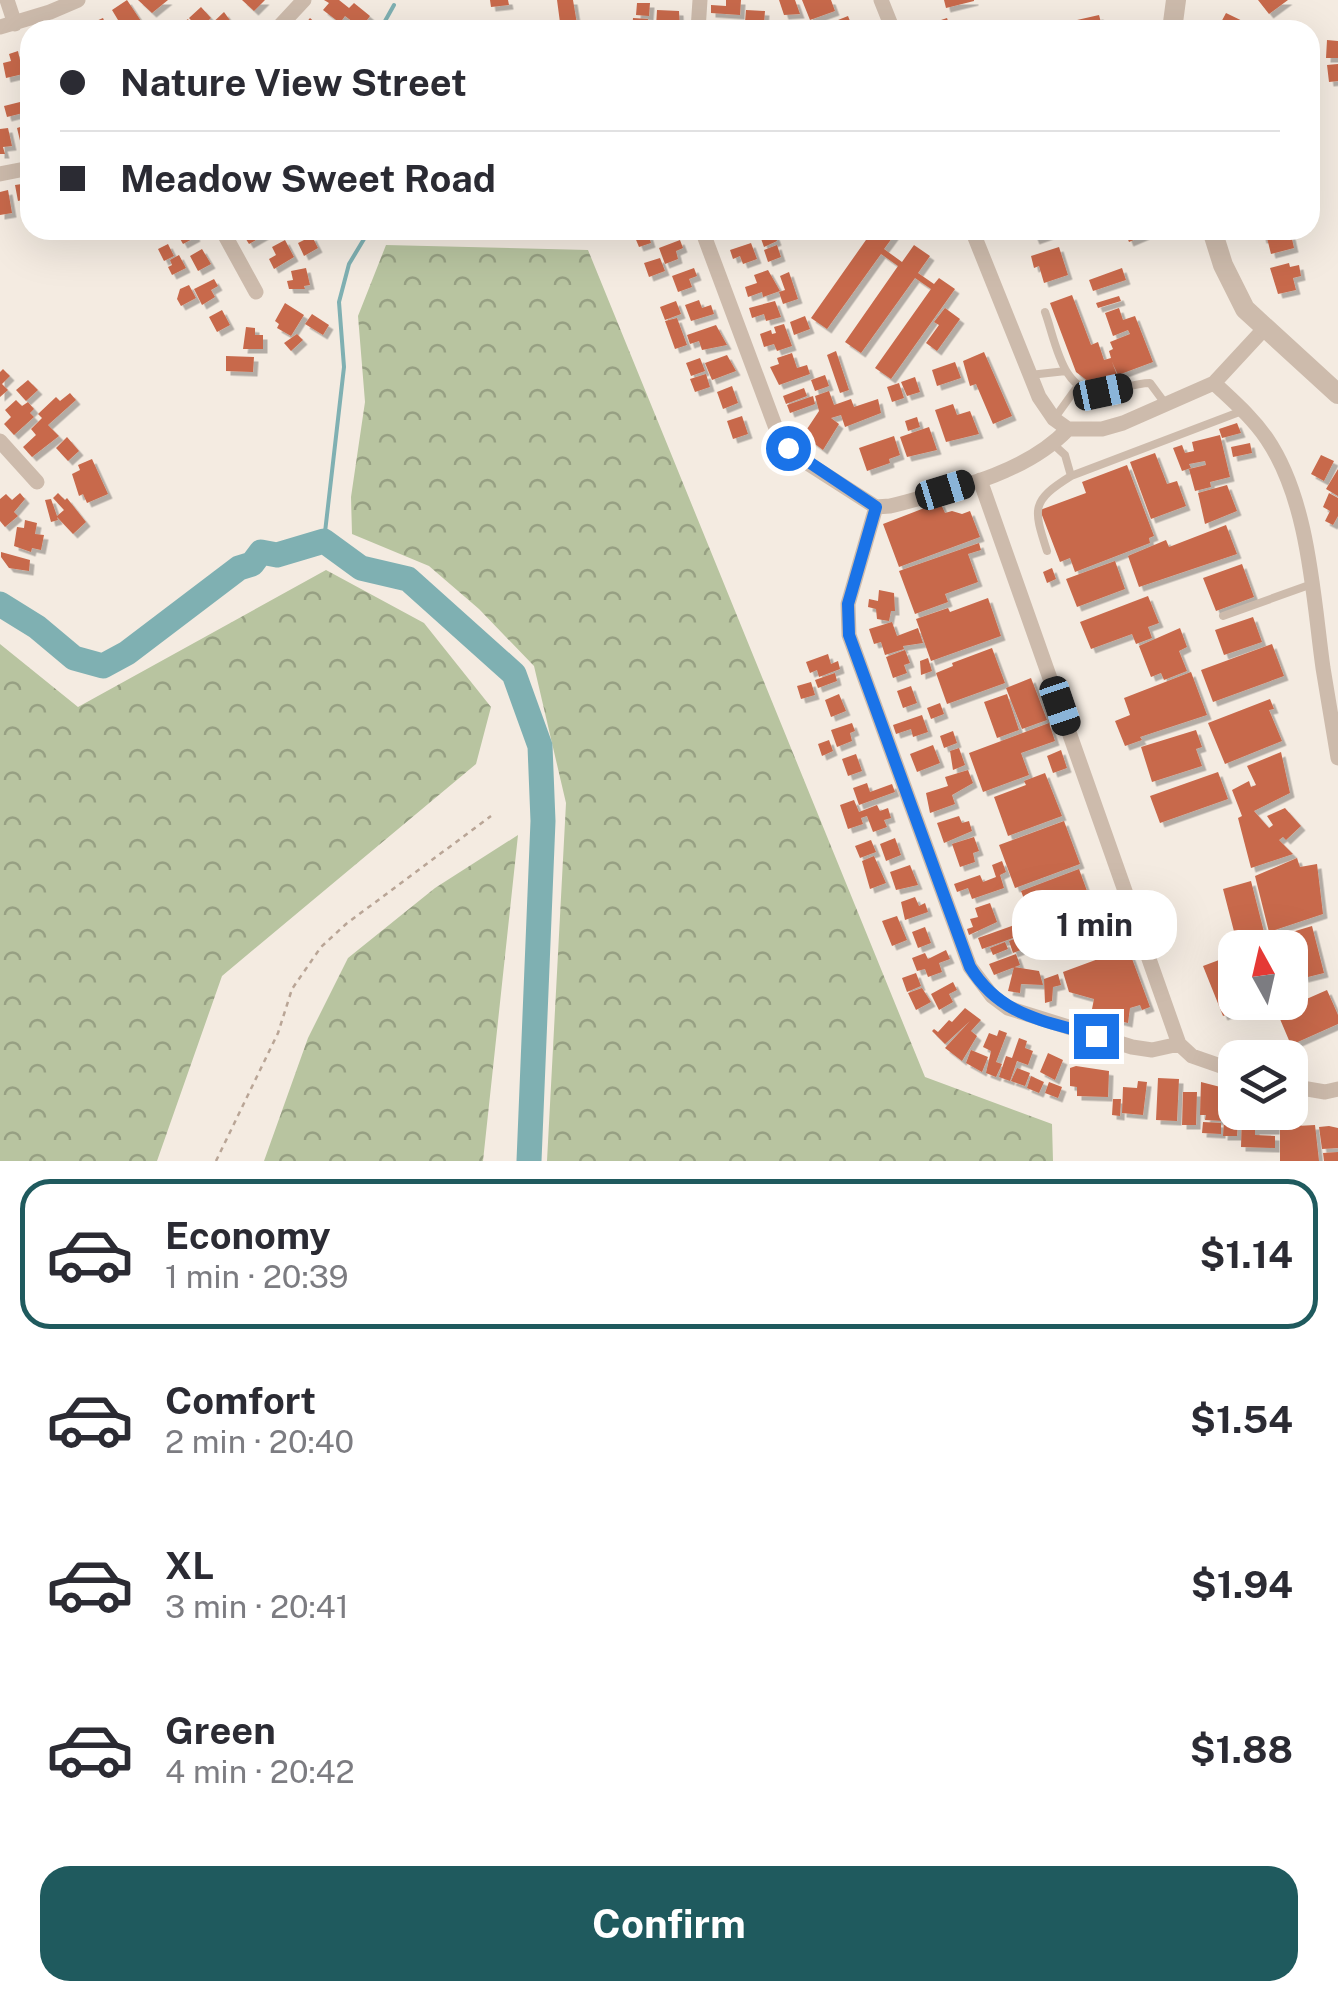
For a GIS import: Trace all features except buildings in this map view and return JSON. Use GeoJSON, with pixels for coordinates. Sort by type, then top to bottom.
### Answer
{"type":"FeatureCollection","features":[{"type":"Feature","properties":{"kind":"street"},"geometry":{"type":"LineString","coordinates":[[6,0],[8,26]]}},
{"type":"Feature","properties":{"kind":"street"},"geometry":{"type":"LineString","coordinates":[[24,20],[78,0]]}},
{"type":"Feature","properties":{"kind":"street"},"geometry":{"type":"LineString","coordinates":[[285,20],[304,0]]}},
{"type":"Feature","properties":{"kind":"street"},"geometry":{"type":"LineString","coordinates":[[227,240],[256,292]]}},
{"type":"Feature","properties":{"kind":"street"},"geometry":{"type":"LineString","coordinates":[[706,240],[780,439],[801,459],[876,507],[980,480],[1030,458],[1053,444],[1061,424]]}},
{"type":"Feature","properties":{"kind":"street"},"geometry":{"type":"LineString","coordinates":[[976,240],[1030,375],[1061,424]]}},
{"type":"Feature","properties":{"kind":"street"},"geometry":{"type":"LineString","coordinates":[[1216,240],[1234,292],[1245,309],[1338,394]]}},
{"type":"Feature","properties":{"kind":"street"},"geometry":{"type":"LineString","coordinates":[[1061,424],[1102,429],[1167,406],[1214,383],[1264,328]]}},
{"type":"Feature","properties":{"kind":"street"},"geometry":{"type":"LineString","coordinates":[[1214,383],[1244,410],[1279,460],[1291,492],[1320,628],[1338,758]]}},
{"type":"Feature","properties":{"kind":"street"},"geometry":{"type":"LineString","coordinates":[[0,442],[38,482]]}},
{"type":"Feature","properties":{"kind":"street"},"geometry":{"type":"LineString","coordinates":[[980,480],[1179,1044],[1192,1056],[1218,1065]]}},
{"type":"Feature","properties":{"kind":"street"},"geometry":{"type":"LineString","coordinates":[[876,507],[848,604],[849,635],[970,967],[992,996],[1008,1008],[1132,1047],[1152,1050],[1179,1044]]}},
{"type":"Feature","properties":{"kind":"street"},"geometry":{"type":"LineString","coordinates":[[1320,628],[1338,628]]}},
{"type":"Feature","properties":{"kind":"street"},"geometry":{"type":"LineString","coordinates":[[1308,1089],[1325,1092],[1338,1088]]}},
{"type":"Feature","properties":{"kind":"lane"},"geometry":{"type":"LineString","coordinates":[[1045,312],[1066,371],[1077,387],[1103,392],[1150,383],[1167,406]]}},
{"type":"Feature","properties":{"kind":"lane"},"geometry":{"type":"LineString","coordinates":[[1030,375],[1066,371]]}},
{"type":"Feature","properties":{"kind":"lane"},"geometry":{"type":"LineString","coordinates":[[1061,424],[1077,387]]}},
{"type":"Feature","properties":{"kind":"lane"},"geometry":{"type":"LineString","coordinates":[[1046,551],[1036,518],[1038,504],[1048,490],[1071,476],[1244,410]]}},
{"type":"Feature","properties":{"kind":"lane"},"geometry":{"type":"LineString","coordinates":[[1053,444],[1065,456],[1071,476]]}},
{"type":"Feature","properties":{"kind":"lane"},"geometry":{"type":"LineString","coordinates":[[1223,616],[1312,584]]}},
{"type":"Feature","properties":{"kind":"path"},"geometry":{"type":"LineString","coordinates":[[216,1161],[278,1033],[292,989],[321,947],[491,816]]}},
{"type":"Feature","properties":{"kind":"green space"},"geometry":{"type":"Polygon","coordinates":[[[386,245],[588,250],[925,1077],[1052,1124],[1053,1161],[547,1161],[566,803],[534,666],[479,609],[429,566],[352,534],[351,497],[365,402],[358,316],[386,245]]]}},
{"type":"Feature","properties":{"kind":"green space"},"geometry":{"type":"Polygon","coordinates":[[[326,570],[424,623],[491,707],[476,764],[222,976],[157,1161],[0,1161],[0,644],[78,707],[326,570]]]}},
{"type":"Feature","properties":{"kind":"green space"},"geometry":{"type":"Polygon","coordinates":[[[518,835],[483,1161],[264,1161],[308,1038],[348,958],[435,888],[518,835]]]}},
{"type":"Feature","properties":{"kind":"waterway"},"geometry":{"type":"LineString","coordinates":[[386,20],[394,5]]}},
{"type":"Feature","properties":{"kind":"waterway"},"geometry":{"type":"LineString","coordinates":[[324,541],[344,367],[339,302],[349,264],[363,240]]}},
{"type":"Feature","properties":{"kind":"waterway"},"geometry":{"type":"LineString","coordinates":[[0,604],[37,627],[74,658],[103,666],[127,653],[239,568],[252,564],[261,552],[277,555],[324,541],[361,568],[408,579],[514,674],[540,746],[543,821],[529,1161]]}},
{"type":"Feature","properties":{"kind":"route"},"geometry":{"type":"LineString","coordinates":[[788,448],[876,507],[848,604],[849,635],[970,967],[992,996],[1008,1008],[1096,1036]]}}]}
